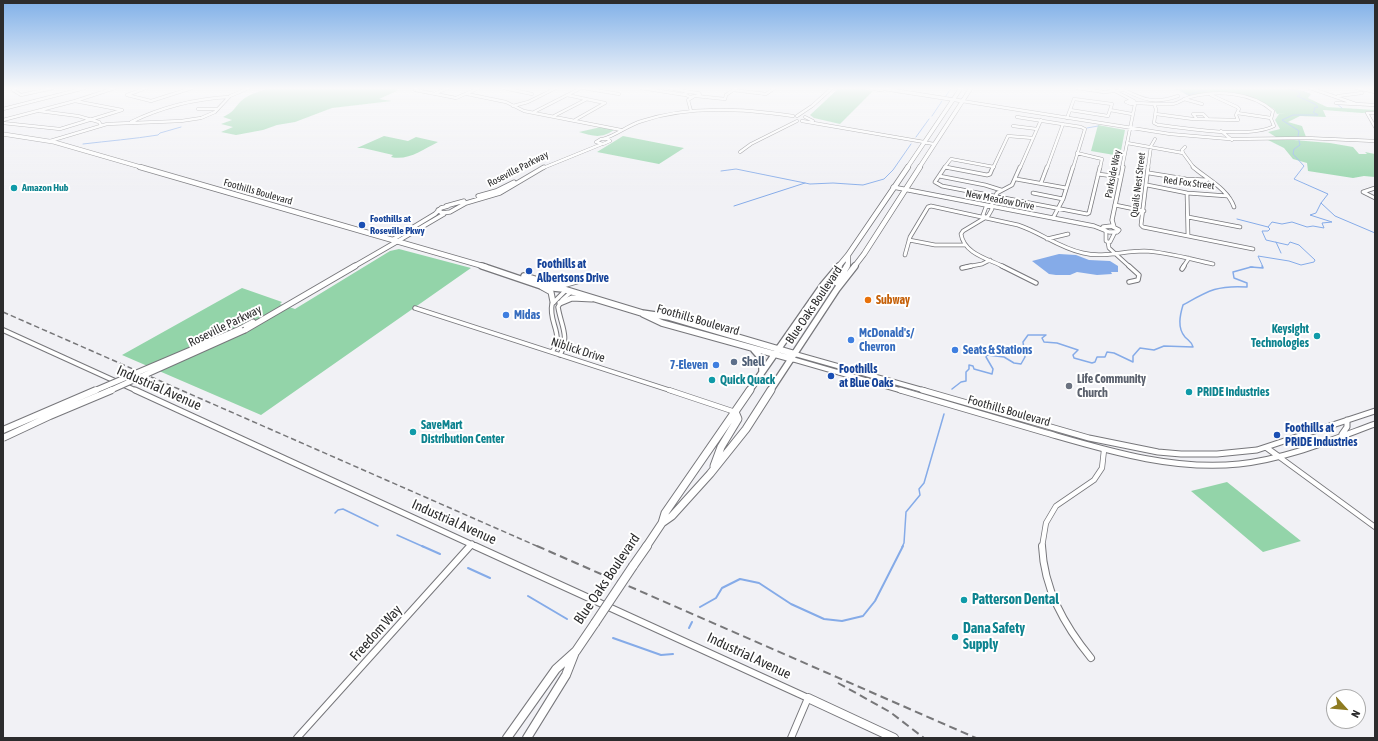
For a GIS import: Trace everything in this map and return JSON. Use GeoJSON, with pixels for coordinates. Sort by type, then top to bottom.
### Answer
{"type":"FeatureCollection","features":[{"type":"Feature","properties":{"kind":"main road","name":"Blue Oaks Boulevard"},"geometry":{"type":"LineString","coordinates":[[527,738],[566,675],[576,651],[662,523],[665,513],[823,285],[848,255],[937,123]]}},
{"type":"Feature","properties":{"kind":"main road","name":"Blue Oaks Boulevard"},"geometry":{"type":"LineString","coordinates":[[662,523],[672,516],[712,471],[746,429],[840,285],[864,254],[948,123]]}},
{"type":"Feature","properties":{"kind":"main road","name":"Foothills Boulevard"},"geometry":{"type":"LineString","coordinates":[[3,134],[50,141],[395,240],[506,273],[508,275],[541,283],[559,290],[566,290],[642,313],[657,314],[793,356]]}},
{"type":"Feature","properties":{"kind":"main road","name":"Roseville Parkway"},"geometry":{"type":"LineString","coordinates":[[3,438],[50,416],[120,387],[243,329],[395,240]]}},
{"type":"Feature","properties":{"kind":"main road"},"geometry":{"type":"LineString","coordinates":[[840,285],[837,283],[848,264],[848,255]]}},
{"type":"Feature","properties":{"kind":"main road"},"geometry":{"type":"LineString","coordinates":[[541,283],[563,285],[577,281]]}},
{"type":"Feature","properties":{"kind":"main road"},"geometry":{"type":"LineString","coordinates":[[541,283],[554,295],[553,302]]}},
{"type":"Feature","properties":{"kind":"main road"},"geometry":{"type":"LineString","coordinates":[[560,303],[572,298],[594,299]]}},
{"type":"Feature","properties":{"kind":"main road","name":"Foothills Boulevard"},"geometry":{"type":"LineString","coordinates":[[642,313],[653,320],[662,323],[745,346],[778,352]]}},
{"type":"Feature","properties":{"kind":"main road"},"geometry":{"type":"LineString","coordinates":[[662,323],[670,320],[684,324],[687,323]]}},
{"type":"Feature","properties":{"kind":"main road","name":"Roseville Parkway"},"geometry":{"type":"LineString","coordinates":[[3,430],[243,329]]}},
{"type":"Feature","properties":{"kind":"main road"},"geometry":{"type":"LineString","coordinates":[[745,346],[763,357],[764,361],[762,375]]}},
{"type":"Feature","properties":{"kind":"main road"},"geometry":{"type":"LineString","coordinates":[[712,471],[721,447],[738,419],[735,412]]}},
{"type":"Feature","properties":{"kind":"main road","name":"Blue Oaks Boulevard"},"geometry":{"type":"LineString","coordinates":[[507,738],[556,669],[576,651]]}},
{"type":"Feature","properties":{"kind":"main road","name":"Industrial Avenue"},"geometry":{"type":"LineString","coordinates":[[808,698],[894,738]]}},
{"type":"Feature","properties":{"kind":"street"},"geometry":{"type":"LineString","coordinates":[[14,123],[60,129],[84,123]]}},
{"type":"Feature","properties":{"kind":"street"},"geometry":{"type":"LineString","coordinates":[[50,141],[101,125],[124,123]]}},
{"type":"Feature","properties":{"kind":"street"},"geometry":{"type":"LineString","coordinates":[[140,123],[154,123]]}},
{"type":"Feature","properties":{"kind":"street"},"geometry":{"type":"LineString","coordinates":[[586,123],[621,130]]}},
{"type":"Feature","properties":{"kind":"street"},"geometry":{"type":"LineString","coordinates":[[603,139],[639,123]]}},
{"type":"Feature","properties":{"kind":"street"},"geometry":{"type":"LineString","coordinates":[[603,139],[610,141],[624,130],[645,123]]}},
{"type":"Feature","properties":{"kind":"street"},"geometry":{"type":"LineString","coordinates":[[740,152],[751,144],[790,123]]}},
{"type":"Feature","properties":{"kind":"street"},"geometry":{"type":"LineString","coordinates":[[819,123],[841,128],[924,142]]}},
{"type":"Feature","properties":{"kind":"street"},"geometry":{"type":"LineString","coordinates":[[821,123],[841,128]]}},
{"type":"Feature","properties":{"kind":"street"},"geometry":{"type":"LineString","coordinates":[[1036,283],[1021,277],[975,253],[964,245],[961,238],[963,231],[990,213],[992,209],[991,205],[1001,190],[1012,185],[1016,179],[1039,123]]}},
{"type":"Feature","properties":{"kind":"street"},"geometry":{"type":"LineString","coordinates":[[1053,217],[1056,209],[1063,200],[1085,129],[1081,126],[1055,123]]}},
{"type":"Feature","properties":{"kind":"street"},"geometry":{"type":"LineString","coordinates":[[1096,123],[1184,136],[1232,140],[1306,138],[1375,142]]}},
{"type":"Feature","properties":{"kind":"street","name":"Parkside Way"},"geometry":{"type":"LineString","coordinates":[[1115,232],[1119,230],[1114,227],[1112,220],[1131,123]]}},
{"type":"Feature","properties":{"kind":"street"},"geometry":{"type":"LineString","coordinates":[[1155,123],[1155,124],[1181,128],[1220,131],[1256,131],[1270,130],[1274,126],[1273,123]]}},
{"type":"Feature","properties":{"kind":"street"},"geometry":{"type":"LineString","coordinates":[[1374,123],[1375,127]]}},
{"type":"Feature","properties":{"kind":"street"},"geometry":{"type":"LineString","coordinates":[[1041,183],[1063,124]]}},
{"type":"Feature","properties":{"kind":"street"},"geometry":{"type":"LineString","coordinates":[[1013,126],[1037,130]]}},
{"type":"Feature","properties":{"kind":"street"},"geometry":{"type":"LineString","coordinates":[[1220,131],[1232,140]]}},
{"type":"Feature","properties":{"kind":"street"},"geometry":{"type":"LineString","coordinates":[[871,133],[934,144]]}},
{"type":"Feature","properties":{"kind":"street"},"geometry":{"type":"LineString","coordinates":[[945,167],[987,175],[990,174],[994,167],[1008,136],[1033,138]]}},
{"type":"Feature","properties":{"kind":"street","name":"Roseville Parkway"},"geometry":{"type":"LineString","coordinates":[[395,240],[446,206],[502,189],[550,162],[593,145],[597,140],[603,139]]}},
{"type":"Feature","properties":{"kind":"street"},"geometry":{"type":"LineString","coordinates":[[1151,147],[1155,139]]}},
{"type":"Feature","properties":{"kind":"street","name":"Roseville Parkway"},"geometry":{"type":"LineString","coordinates":[[395,240],[463,204],[494,196],[546,166],[610,141]]}},
{"type":"Feature","properties":{"kind":"street"},"geometry":{"type":"LineString","coordinates":[[596,142],[602,144]]}},
{"type":"Feature","properties":{"kind":"street"},"geometry":{"type":"LineString","coordinates":[[1127,143],[1182,153],[1192,168],[1228,196],[1234,203],[1234,207]]}},
{"type":"Feature","properties":{"kind":"street","name":"Quails Nest Street"},"geometry":{"type":"LineString","coordinates":[[1151,147],[1149,173],[1141,224],[1143,227],[1188,236]]}},
{"type":"Feature","properties":{"kind":"street"},"geometry":{"type":"LineString","coordinates":[[1182,153],[1182,150],[1185,147]]}},
{"type":"Feature","properties":{"kind":"street"},"geometry":{"type":"LineString","coordinates":[[994,167],[951,159],[935,182],[936,184],[995,197],[1083,214],[1089,213],[1102,159],[1077,153]]}},
{"type":"Feature","properties":{"kind":"street"},"geometry":{"type":"LineString","coordinates":[[1098,173],[1120,177]]}},
{"type":"Feature","properties":{"kind":"street"},"geometry":{"type":"LineString","coordinates":[[1149,173],[1186,179],[1208,180]]}},
{"type":"Feature","properties":{"kind":"street"},"geometry":{"type":"LineString","coordinates":[[502,189],[513,185],[525,175]]}},
{"type":"Feature","properties":{"kind":"street"},"geometry":{"type":"LineString","coordinates":[[939,176],[985,185],[1001,190]]}},
{"type":"Feature","properties":{"kind":"street"},"geometry":{"type":"LineString","coordinates":[[1016,179],[1066,188]]}},
{"type":"Feature","properties":{"kind":"street","name":"Red Fox Street"},"geometry":{"type":"LineString","coordinates":[[1147,185],[1187,193],[1228,196]]}},
{"type":"Feature","properties":{"kind":"street","name":"New Meadow Drive"},"geometry":{"type":"LineString","coordinates":[[894,186],[1105,228]]}},
{"type":"Feature","properties":{"kind":"street"},"geometry":{"type":"LineString","coordinates":[[1375,188],[1363,192],[1375,198]]}},
{"type":"Feature","properties":{"kind":"street"},"geometry":{"type":"LineString","coordinates":[[1033,193],[1063,200]]}},
{"type":"Feature","properties":{"kind":"street"},"geometry":{"type":"LineString","coordinates":[[1187,193],[1188,236],[1253,249]]}},
{"type":"Feature","properties":{"kind":"street"},"geometry":{"type":"LineString","coordinates":[[985,217],[983,215],[986,207],[991,205]]}},
{"type":"Feature","properties":{"kind":"street"},"geometry":{"type":"LineString","coordinates":[[1115,205],[1144,211]]}},
{"type":"Feature","properties":{"kind":"street"},"geometry":{"type":"LineString","coordinates":[[446,206],[454,206],[456,209]]}},
{"type":"Feature","properties":{"kind":"street"},"geometry":{"type":"LineString","coordinates":[[905,254],[909,240],[928,207],[931,206],[1024,226],[1046,239],[1077,252],[1101,255],[1154,252],[1213,264]]}},
{"type":"Feature","properties":{"kind":"street"},"geometry":{"type":"LineString","coordinates":[[438,210],[446,213]]}},
{"type":"Feature","properties":{"kind":"street"},"geometry":{"type":"LineString","coordinates":[[985,211],[990,213]]}},
{"type":"Feature","properties":{"kind":"street"},"geometry":{"type":"LineString","coordinates":[[1188,217],[1240,227]]}},
{"type":"Feature","properties":{"kind":"street","name":"Parkside Way"},"geometry":{"type":"LineString","coordinates":[[1105,228],[1112,220]]}},
{"type":"Feature","properties":{"kind":"street"},"geometry":{"type":"LineString","coordinates":[[1105,228],[1114,227]]}},
{"type":"Feature","properties":{"kind":"street"},"geometry":{"type":"LineString","coordinates":[[1105,228],[1115,232],[1110,239],[1110,242],[1108,242]]}},
{"type":"Feature","properties":{"kind":"street"},"geometry":{"type":"LineString","coordinates":[[1105,228],[1106,241],[1108,242],[1109,248],[1115,255],[1134,269],[1139,276],[1138,280],[1129,282]]}},
{"type":"Feature","properties":{"kind":"street"},"geometry":{"type":"LineString","coordinates":[[1046,239],[1068,234]]}},
{"type":"Feature","properties":{"kind":"street"},"geometry":{"type":"LineString","coordinates":[[1106,238],[1110,239]]}},
{"type":"Feature","properties":{"kind":"street"},"geometry":{"type":"LineString","coordinates":[[909,240],[943,245],[964,245]]}},
{"type":"Feature","properties":{"kind":"street"},"geometry":{"type":"LineString","coordinates":[[1182,269],[1189,258]]}},
{"type":"Feature","properties":{"kind":"street"},"geometry":{"type":"LineString","coordinates":[[962,268],[982,264],[990,260]]}},
{"type":"Feature","properties":{"kind":"street"},"geometry":{"type":"LineString","coordinates":[[552,352],[557,347],[558,341],[551,313],[553,302],[566,290]]}},
{"type":"Feature","properties":{"kind":"street"},"geometry":{"type":"LineString","coordinates":[[560,354],[565,347],[566,337],[559,311],[560,303],[566,290]]}},
{"type":"Feature","properties":{"kind":"street","name":"Niblick Drive"},"geometry":{"type":"LineString","coordinates":[[415,308],[735,412]]}},
{"type":"Feature","properties":{"kind":"street","name":"Industrial Avenue"},"geometry":{"type":"LineString","coordinates":[[3,330],[808,698]]}},
{"type":"Feature","properties":{"kind":"street","name":"Foothills Boulevard"},"geometry":{"type":"LineString","coordinates":[[793,356],[1104,441],[1158,452],[1181,454],[1240,453],[1267,448],[1375,411]]}},
{"type":"Feature","properties":{"kind":"street","name":"Foothills Boulevard"},"geometry":{"type":"LineString","coordinates":[[793,356],[1104,450],[1144,458],[1199,464],[1245,463],[1278,456],[1375,424]]}},
{"type":"Feature","properties":{"kind":"street"},"geometry":{"type":"LineString","coordinates":[[1340,436],[1348,427],[1347,420]]}},
{"type":"Feature","properties":{"kind":"street"},"geometry":{"type":"LineString","coordinates":[[1091,658],[1076,641],[1064,621],[1046,576],[1041,554],[1041,541],[1046,519],[1056,506],[1090,484],[1098,475],[1102,468],[1104,441]]}},
{"type":"Feature","properties":{"kind":"street"},"geometry":{"type":"LineString","coordinates":[[1267,448],[1375,527]]}},
{"type":"Feature","properties":{"kind":"street","name":"Freedom Way"},"geometry":{"type":"LineString","coordinates":[[298,738],[472,544]]}},
{"type":"Feature","properties":{"kind":"street"},"geometry":{"type":"LineString","coordinates":[[791,738],[808,698]]}},
{"type":"Feature","properties":{"kind":"green space"},"geometry":{"type":"Polygon","coordinates":[[[225,123],[292,123],[236,135],[221,132],[233,127],[221,124],[225,123]]]}},
{"type":"Feature","properties":{"kind":"green space"},"geometry":{"type":"Polygon","coordinates":[[[1276,123],[1290,123],[1302,126],[1306,137],[1291,138],[1294,140],[1330,143],[1353,147],[1359,154],[1367,154],[1365,152],[1375,154],[1375,177],[1364,176],[1353,178],[1308,171],[1307,163],[1293,159],[1284,148],[1268,140],[1279,139],[1268,132],[1280,129],[1276,123]]]}},
{"type":"Feature","properties":{"kind":"green space"},"geometry":{"type":"Polygon","coordinates":[[[1098,125],[1125,130],[1120,156],[1091,151],[1098,125]]]}},
{"type":"Feature","properties":{"kind":"green space"},"geometry":{"type":"Polygon","coordinates":[[[601,127],[614,130],[601,136],[579,132],[601,127]]]}},
{"type":"Feature","properties":{"kind":"green space"},"geometry":{"type":"Polygon","coordinates":[[[384,136],[408,141],[416,137],[438,142],[415,154],[397,158],[391,157],[393,155],[357,148],[384,136]]]}},
{"type":"Feature","properties":{"kind":"green space"},"geometry":{"type":"Polygon","coordinates":[[[623,136],[684,148],[659,164],[597,152],[623,136]]]}},
{"type":"Feature","properties":{"kind":"green space"},"geometry":{"type":"Polygon","coordinates":[[[399,249],[471,268],[261,415],[122,355],[242,288],[282,302],[280,304],[295,309],[390,251],[399,249]]]}},
{"type":"Feature","properties":{"kind":"green space"},"geometry":{"type":"Polygon","coordinates":[[[1227,482],[1301,541],[1263,552],[1191,491],[1227,482]]]}},
{"type":"Feature","properties":{"kind":"water"},"geometry":{"type":"Polygon","coordinates":[[[1059,254],[1076,255],[1089,260],[1110,261],[1118,266],[1118,272],[1097,275],[1077,272],[1070,275],[1056,275],[1049,274],[1032,261],[1059,254]]]}},
{"type":"Feature","properties":{"kind":"waterway"},"geometry":{"type":"LineString","coordinates":[[916,137],[926,123]]}},
{"type":"Feature","properties":{"kind":"waterway"},"geometry":{"type":"LineString","coordinates":[[1286,123],[1299,131],[1298,136],[1300,145],[1294,149],[1293,154],[1304,166],[1294,179],[1328,194],[1321,203]]}},
{"type":"Feature","properties":{"kind":"waterway"},"geometry":{"type":"LineString","coordinates":[[1087,128],[1098,126]]}},
{"type":"Feature","properties":{"kind":"waterway"},"geometry":{"type":"LineString","coordinates":[[83,144],[158,135],[160,133],[181,127]]}},
{"type":"Feature","properties":{"kind":"waterway"},"geometry":{"type":"LineString","coordinates":[[721,171],[736,169],[810,184],[833,183],[863,185],[884,179],[893,170],[911,144]]}},
{"type":"Feature","properties":{"kind":"waterway"},"geometry":{"type":"LineString","coordinates":[[734,206],[805,183]]}},
{"type":"Feature","properties":{"kind":"waterway"},"geometry":{"type":"LineString","coordinates":[[1268,227],[1272,222],[1282,224],[1292,222],[1307,227],[1313,226],[1324,228],[1322,223],[1332,222],[1310,215],[1316,213],[1321,203]]}},
{"type":"Feature","properties":{"kind":"waterway"},"geometry":{"type":"LineString","coordinates":[[1321,203],[1335,216],[1375,233]]}},
{"type":"Feature","properties":{"kind":"waterway"},"geometry":{"type":"LineString","coordinates":[[1237,219],[1268,227]]}},
{"type":"Feature","properties":{"kind":"waterway"},"geometry":{"type":"LineString","coordinates":[[1268,227],[1270,229],[1268,231],[1262,231],[1266,240],[1276,242]]}},
{"type":"Feature","properties":{"kind":"waterway"},"geometry":{"type":"LineString","coordinates":[[1263,267],[1258,256],[1289,261],[1301,265],[1314,262],[1315,260],[1299,245],[1290,242],[1288,245],[1276,242]]}},
{"type":"Feature","properties":{"kind":"waterway"},"geometry":{"type":"LineString","coordinates":[[1276,242],[1281,253]]}},
{"type":"Feature","properties":{"kind":"waterway"},"geometry":{"type":"LineString","coordinates":[[1251,267],[1263,268],[1262,266]]}},
{"type":"Feature","properties":{"kind":"waterway"},"geometry":{"type":"LineString","coordinates":[[952,389],[961,382],[966,381],[966,372],[969,369],[969,365],[973,366],[974,369],[992,374],[993,369],[986,357],[987,355],[1004,357],[1014,363],[1021,364],[1025,357],[1023,342],[1028,335],[1046,335],[1042,338],[1044,342],[1057,343],[1078,350],[1073,355],[1074,358],[1092,363],[1095,362],[1097,357],[1105,357],[1107,352],[1114,353],[1133,362],[1133,356],[1140,348],[1154,350],[1164,346],[1193,347],[1182,333],[1180,326],[1180,317],[1183,305],[1199,296],[1220,288],[1247,287],[1247,283],[1234,278],[1233,272],[1251,267]]}},
{"type":"Feature","properties":{"kind":"waterway"},"geometry":{"type":"LineString","coordinates":[[902,547],[904,543],[906,512],[920,495],[919,489],[924,483],[944,414]]}},
{"type":"Feature","properties":{"kind":"waterway"},"geometry":{"type":"LineString","coordinates":[[335,513],[338,510],[343,509],[378,526]]}},
{"type":"Feature","properties":{"kind":"waterway"},"geometry":{"type":"LineString","coordinates":[[397,535],[424,547]]}},
{"type":"Feature","properties":{"kind":"waterway"},"geometry":{"type":"LineString","coordinates":[[422,546],[440,554]]}},
{"type":"Feature","properties":{"kind":"waterway"},"geometry":{"type":"LineString","coordinates":[[700,607],[716,598],[722,588],[740,579],[759,583],[791,604],[824,619],[842,621],[863,616],[875,601],[903,546]]}},
{"type":"Feature","properties":{"kind":"waterway"},"geometry":{"type":"LineString","coordinates":[[468,568],[490,578]]}},
{"type":"Feature","properties":{"kind":"waterway"},"geometry":{"type":"LineString","coordinates":[[528,596],[567,619]]}},
{"type":"Feature","properties":{"kind":"waterway"},"geometry":{"type":"LineString","coordinates":[[689,628],[692,622]]}},
{"type":"Feature","properties":{"kind":"waterway"},"geometry":{"type":"LineString","coordinates":[[613,638],[661,655],[673,654]]}},
{"type":"Feature","properties":{"kind":"railway"},"geometry":{"type":"LineString","coordinates":[[3,312],[539,547]]}},
{"type":"Feature","properties":{"kind":"railway"},"geometry":{"type":"LineString","coordinates":[[537,546],[976,738]]}},
{"type":"Feature","properties":{"kind":"railway"},"geometry":{"type":"LineString","coordinates":[[838,683],[890,712],[924,738]]}},
{"type":"Feature","properties":{"kind":"place","name":"Amazon Hub"},"geometry":{"type":"Point","coordinates":[14,188]}},
{"type":"Feature","properties":{"kind":"place","name":"Foothills at Roseville Pkwy"},"geometry":{"type":"Point","coordinates":[362,225]}},
{"type":"Feature","properties":{"kind":"place","name":"Foothills at Albertsons Drive"},"geometry":{"type":"Point","coordinates":[529,271]}},
{"type":"Feature","properties":{"kind":"place","name":"Subway"},"geometry":{"type":"Point","coordinates":[868,300]}},
{"type":"Feature","properties":{"kind":"place","name":"Midas"},"geometry":{"type":"Point","coordinates":[506,315]}},
{"type":"Feature","properties":{"kind":"place","name":"Keysight Technologies"},"geometry":{"type":"Point","coordinates":[1317,336]}},
{"type":"Feature","properties":{"kind":"place","name":"McDonald's/ Chevron"},"geometry":{"type":"Point","coordinates":[851,340]}},
{"type":"Feature","properties":{"kind":"place","name":"Seats & Stations"},"geometry":{"type":"Point","coordinates":[955,350]}},
{"type":"Feature","properties":{"kind":"place","name":"Shell"},"geometry":{"type":"Point","coordinates":[734,362]}},
{"type":"Feature","properties":{"kind":"place","name":"7-Eleven"},"geometry":{"type":"Point","coordinates":[716,365]}},
{"type":"Feature","properties":{"kind":"place","name":"Foothills at Blue Oaks"},"geometry":{"type":"Point","coordinates":[831,376]}},
{"type":"Feature","properties":{"kind":"place","name":"Quick Quack"},"geometry":{"type":"Point","coordinates":[712,380]}},
{"type":"Feature","properties":{"kind":"place","name":"Life Community Church"},"geometry":{"type":"Point","coordinates":[1069,386]}},
{"type":"Feature","properties":{"kind":"place","name":"PRIDE Industries"},"geometry":{"type":"Point","coordinates":[1189,392]}},
{"type":"Feature","properties":{"kind":"place","name":"SaveMart Distribution Center"},"geometry":{"type":"Point","coordinates":[413,432]}},
{"type":"Feature","properties":{"kind":"place","name":"Foothills at PRIDE Industries"},"geometry":{"type":"Point","coordinates":[1277,435]}},
{"type":"Feature","properties":{"kind":"place","name":"Patterson Dental"},"geometry":{"type":"Point","coordinates":[964,600]}},
{"type":"Feature","properties":{"kind":"place","name":"Dana Safety Supply"},"geometry":{"type":"Point","coordinates":[955,637]}}]}
